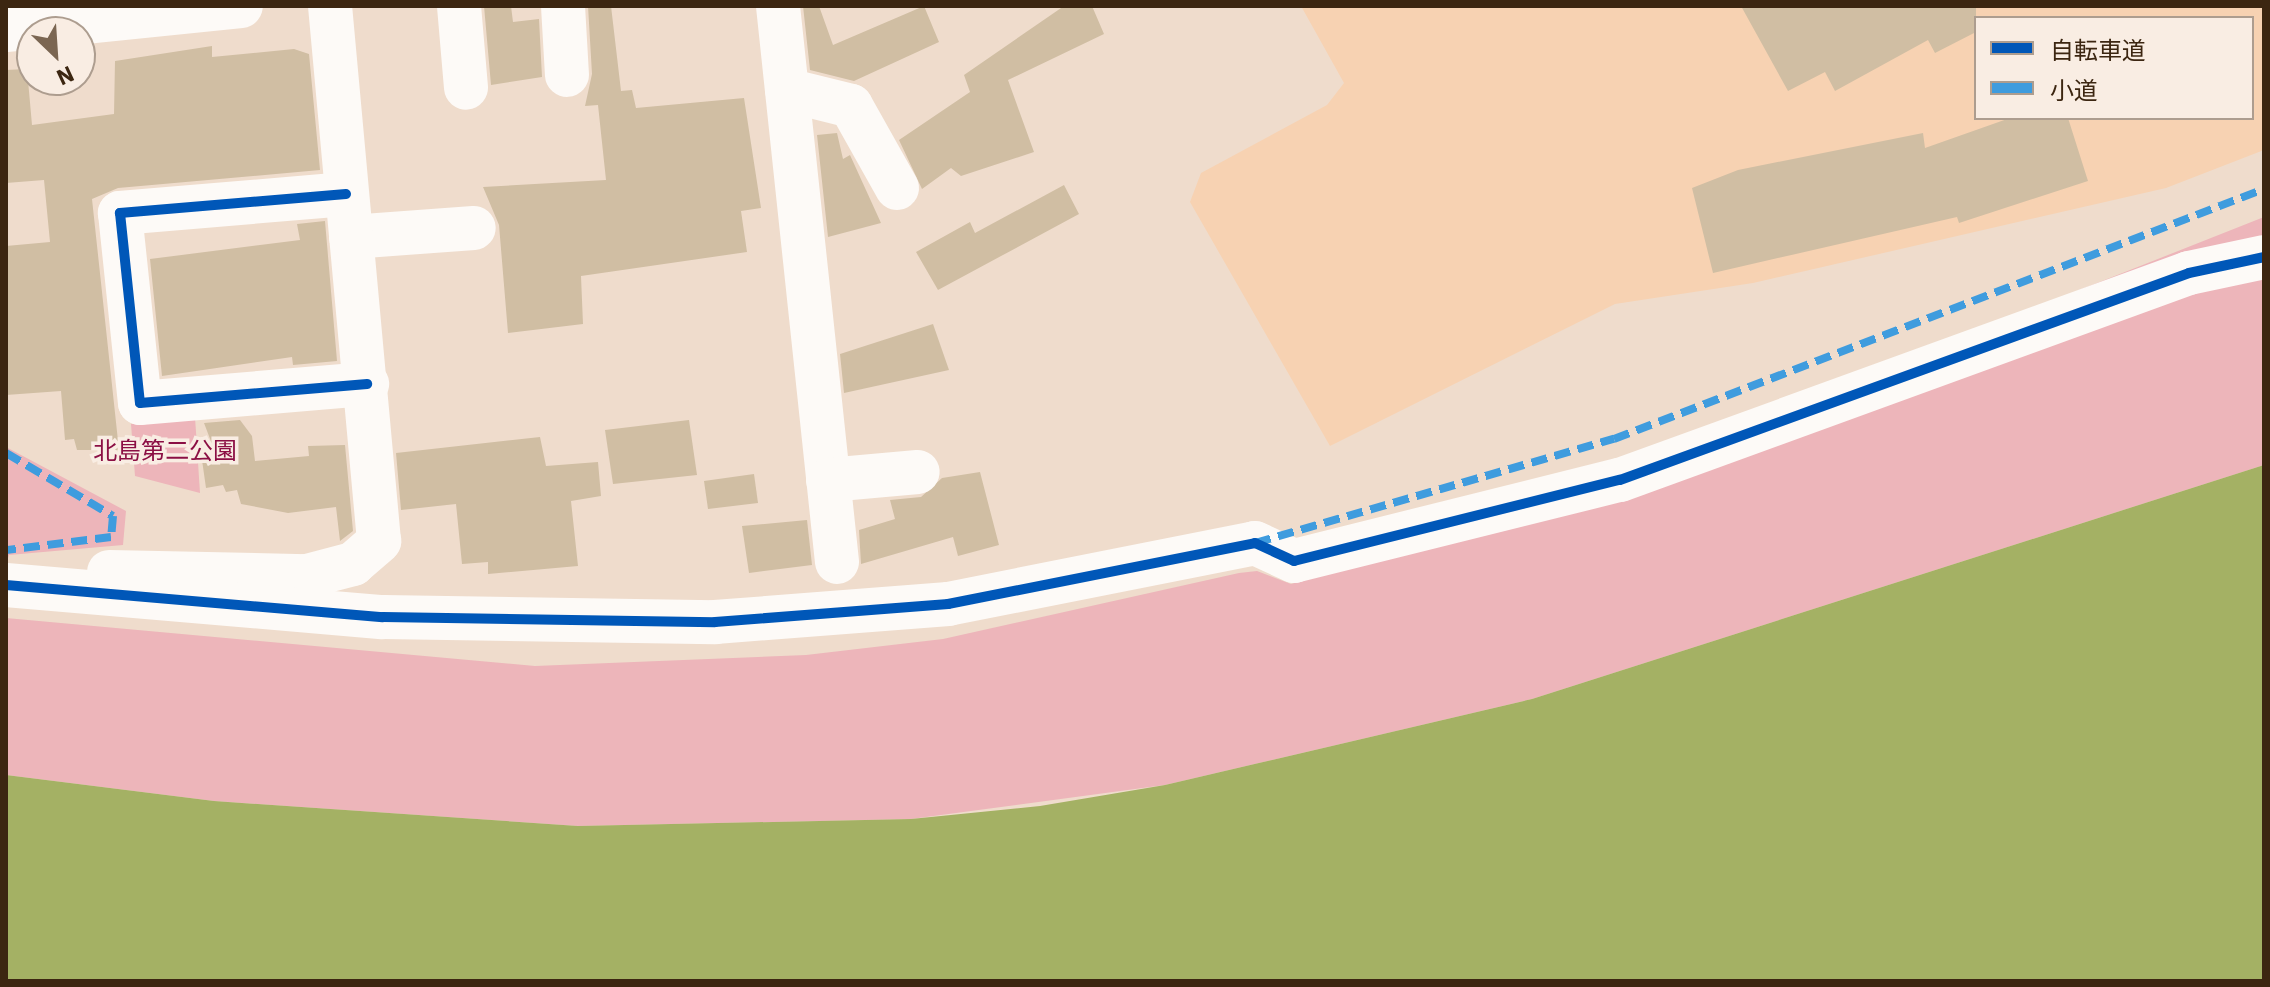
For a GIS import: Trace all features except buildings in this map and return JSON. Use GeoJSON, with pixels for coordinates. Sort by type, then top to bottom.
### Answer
{"type":"FeatureCollection","features":[{"type":"Feature","properties":{"kind":"street"},"geometry":{"type":"LineString","coordinates":[[6,30],[118,11],[241,6]]}},
{"type":"Feature","properties":{"kind":"street"},"geometry":{"type":"LineString","coordinates":[[18,587],[113,571],[307,576],[353,564],[379,541],[381,519],[346,194],[330,6]]}},
{"type":"Feature","properties":{"kind":"street"},"geometry":{"type":"LineString","coordinates":[[459,6],[466,88]]}},
{"type":"Feature","properties":{"kind":"street"},"geometry":{"type":"LineString","coordinates":[[563,6],[567,75]]}},
{"type":"Feature","properties":{"kind":"street"},"geometry":{"type":"LineString","coordinates":[[778,6],[837,562]]}},
{"type":"Feature","properties":{"kind":"street"},"geometry":{"type":"LineString","coordinates":[[787,90],[851,106],[897,188]]}},
{"type":"Feature","properties":{"kind":"street"},"geometry":{"type":"LineString","coordinates":[[346,194],[120,213],[140,403],[367,384]]}},
{"type":"Feature","properties":{"kind":"street"},"geometry":{"type":"LineString","coordinates":[[351,237],[474,228]]}},
{"type":"Feature","properties":{"kind":"street"},"geometry":{"type":"LineString","coordinates":[[18,587],[383,617],[715,622],[948,604],[1255,543],[1294,561],[1620,480],[2189,273],[2264,257]]}},
{"type":"Feature","properties":{"kind":"street"},"geometry":{"type":"LineString","coordinates":[[828,480],[918,472]]}},
{"type":"Feature","properties":{"kind":"shaded area"},"geometry":{"type":"Polygon","coordinates":[[[1301,6],[2264,6],[2264,150],[2166,188],[1753,283],[1615,304],[1330,446],[1190,202],[1201,173],[1327,105],[1344,83],[1301,6]]]}},
{"type":"Feature","properties":{"kind":"shaded area"},"geometry":{"type":"Polygon","coordinates":[[[2264,465],[2264,981],[6,981],[6,775],[214,801],[578,826],[911,819],[1040,806],[1165,785],[1532,699],[2264,465]]]}},
{"type":"Feature","properties":{"kind":"green space"},"geometry":{"type":"Polygon","coordinates":[[[2264,217],[2264,465],[1532,699],[1165,785],[911,819],[578,826],[214,801],[6,775],[6,618],[535,666],[806,655],[943,639],[1239,573],[1257,571],[1291,584],[1646,484],[1895,363],[2264,217]]]}},
{"type":"Feature","properties":{"kind":"green space","name":"北島第二公園"},"geometry":{"type":"Polygon","coordinates":[[[195,417],[200,493],[135,476],[131,424],[195,417]]]}},
{"type":"Feature","properties":{"kind":"green space"},"geometry":{"type":"Polygon","coordinates":[[[6,447],[126,511],[123,545],[9,555],[6,564],[6,447]]]}},
{"type":"Feature","properties":{"kind":"marked path"},"geometry":{"type":"LineString","coordinates":[[1255,543],[1614,439],[2264,189]]}},
{"type":"Feature","properties":{"kind":"marked path"},"geometry":{"type":"LineString","coordinates":[[6,453],[113,516],[111,537],[6,550]]}},
{"type":"Feature","properties":{"kind":"cycle path"},"geometry":{"type":"LineString","coordinates":[[346,194],[120,213],[140,403],[367,384]]}},
{"type":"Feature","properties":{"kind":"cycle path"},"geometry":{"type":"LineString","coordinates":[[6,585],[383,617],[715,622],[948,604],[1255,543],[1294,561],[1620,480],[2189,273],[2264,257]]}}]}
